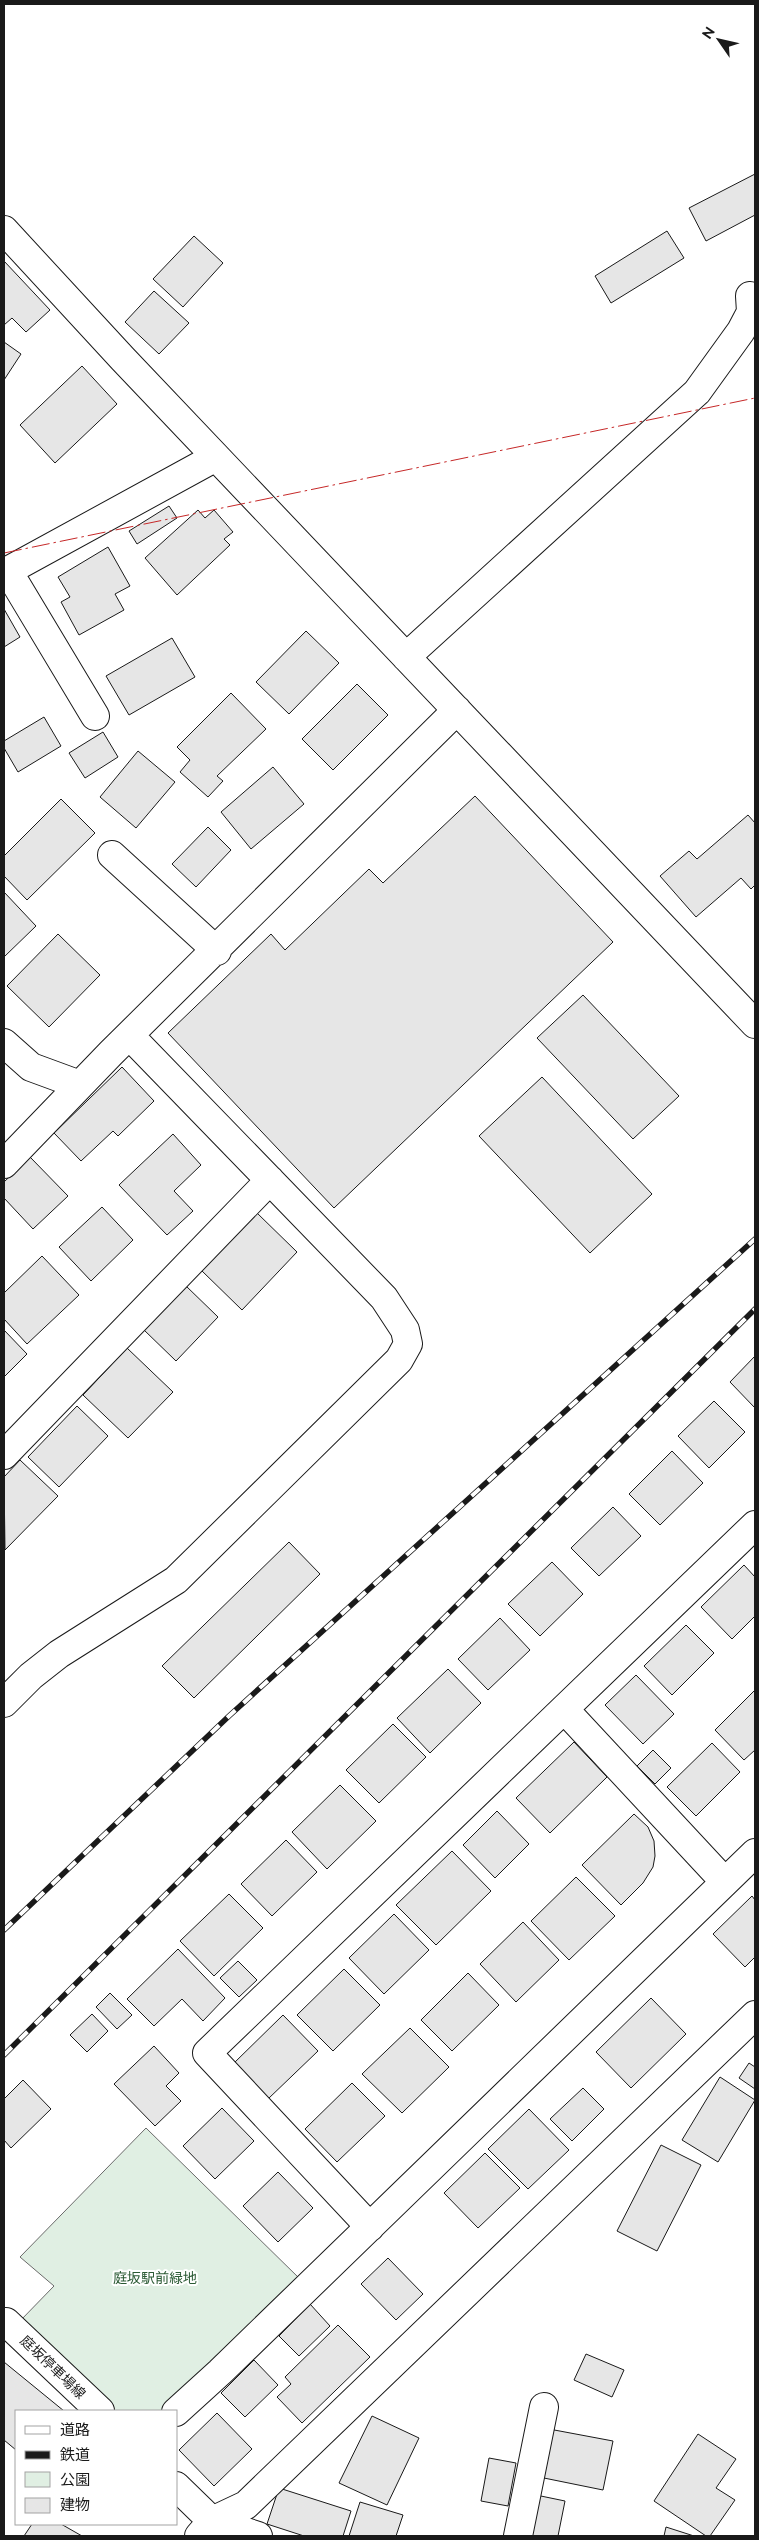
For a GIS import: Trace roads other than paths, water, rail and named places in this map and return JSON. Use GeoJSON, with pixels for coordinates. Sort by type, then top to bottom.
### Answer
{"type":"FeatureCollection","features":[{"type":"Feature","properties":{"kind":"street"},"geometry":{"type":"LineString","coordinates":[[4,230],[216,457],[755,1024]]}},
{"type":"Feature","properties":{"kind":"street"},"geometry":{"type":"LineString","coordinates":[[406,657],[697,392],[741,331],[751,312],[750,296]]}},
{"type":"Feature","properties":{"kind":"street"},"geometry":{"type":"LineString","coordinates":[[95,716],[6,572],[216,457]]}},
{"type":"Feature","properties":{"kind":"street"},"geometry":{"type":"LineString","coordinates":[[4,1164],[80,1085],[217,951],[457,710]]}},
{"type":"Feature","properties":{"kind":"street"},"geometry":{"type":"LineString","coordinates":[[112,855],[217,951]]}},
{"type":"Feature","properties":{"kind":"street"},"geometry":{"type":"LineString","coordinates":[[4,1704],[31,1676],[59,1654],[176,1580],[212,1547],[399,1360],[408,1344],[404,1330],[384,1298],[130,1036]]}},
{"type":"Feature","properties":{"kind":"street"},"geometry":{"type":"LineString","coordinates":[[4,1042],[31,1067],[80,1085]]}},
{"type":"Feature","properties":{"kind":"street"},"geometry":{"type":"LineString","coordinates":[[4,1456],[270,1180]]}},
{"type":"Feature","properties":{"kind":"street"},"geometry":{"type":"LineString","coordinates":[[370,2227],[207,2054],[755,1525]]}},
{"type":"Feature","properties":{"kind":"street"},"geometry":{"type":"LineString","coordinates":[[564,1709],[725,1882]]}},
{"type":"Feature","properties":{"kind":"street"},"geometry":{"type":"LineString","coordinates":[[178,2410],[370,2227],[755,1853]]}},
{"type":"Feature","properties":{"kind":"street"},"geometry":{"type":"LineString","coordinates":[[206,2529],[246,2505],[751,2026]]}},
{"type":"Feature","properties":{"kind":"street","name":"庭坂停車場線"},"geometry":{"type":"LineString","coordinates":[[5,2323],[99,2410]]}},
{"type":"Feature","properties":{"kind":"street"},"geometry":{"type":"LineString","coordinates":[[518,2536],[544,2407]]}},
{"type":"Feature","properties":{"kind":"street"},"geometry":{"type":"LineString","coordinates":[[178,2489],[206,2529],[258,2536]]}},
{"type":"Feature","properties":{"kind":"railway"},"geometry":{"type":"LineString","coordinates":[[4,1930],[229,1716],[755,1239]]}},
{"type":"Feature","properties":{"kind":"railway"},"geometry":{"type":"LineString","coordinates":[[4,2055],[755,1309]]}},
{"type":"Feature","properties":{"kind":"park label","name":"庭坂駅前緑地"},"geometry":{"type":"Point","coordinates":[155,2278]}}]}
